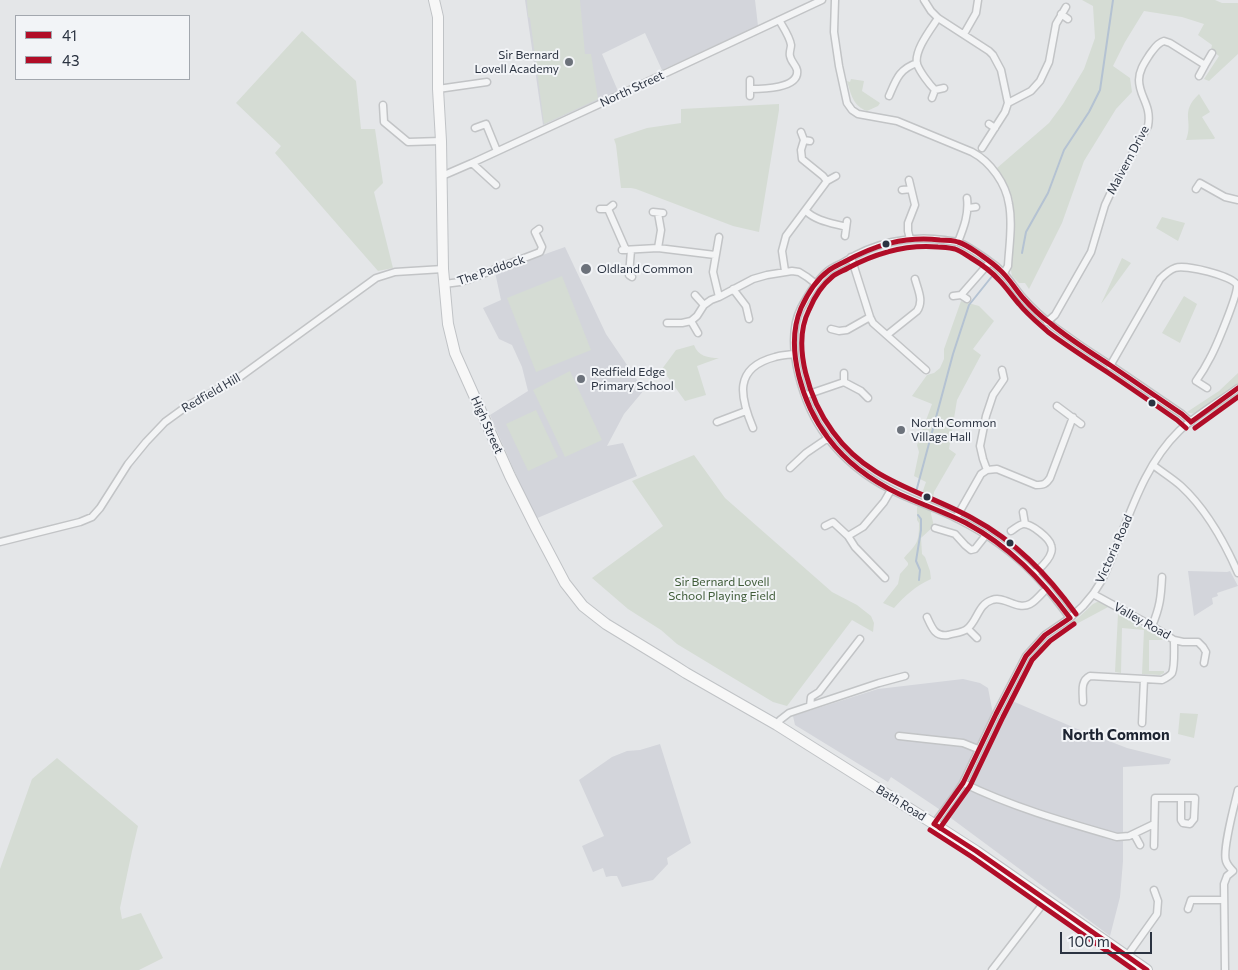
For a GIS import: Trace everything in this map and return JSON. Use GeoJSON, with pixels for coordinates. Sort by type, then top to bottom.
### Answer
{"type":"FeatureCollection","features":[{"type":"Feature","properties":{"kind":"main road","name":"High Street"},"geometry":{"type":"LineString","coordinates":[[434,0],[438,17],[443,269],[448,324],[455,353],[536,528],[565,583],[583,606],[620,633],[777,725]]}},
{"type":"Feature","properties":{"kind":"main road","name":"Bath Road"},"geometry":{"type":"LineString","coordinates":[[777,725],[976,851],[1147,970]]}},
{"type":"Feature","properties":{"kind":"street","name":"North Street"},"geometry":{"type":"LineString","coordinates":[[442,176],[822,0]]}},
{"type":"Feature","properties":{"kind":"street"},"geometry":{"type":"LineString","coordinates":[[834,0],[834,32],[839,66],[847,103],[852,110],[858,114],[897,121],[972,152],[994,170],[1009,202],[1011,218],[1008,266],[1004,273]]}},
{"type":"Feature","properties":{"kind":"street"},"geometry":{"type":"LineString","coordinates":[[924,0],[938,18],[993,55],[1001,70],[1008,103],[1006,112],[982,148]]}},
{"type":"Feature","properties":{"kind":"street"},"geometry":{"type":"LineString","coordinates":[[964,34],[976,13],[978,0]]}},
{"type":"Feature","properties":{"kind":"street"},"geometry":{"type":"LineString","coordinates":[[1008,103],[1031,91],[1040,81],[1049,62],[1056,24],[1066,7]]}},
{"type":"Feature","properties":{"kind":"street"},"geometry":{"type":"LineString","coordinates":[[1061,14],[1068,19]]}},
{"type":"Feature","properties":{"kind":"street"},"geometry":{"type":"LineString","coordinates":[[935,90],[924,77],[917,63],[920,47],[938,18]]}},
{"type":"Feature","properties":{"kind":"street"},"geometry":{"type":"LineString","coordinates":[[750,80],[750,92],[777,88],[793,80],[796,74],[797,70],[789,54],[791,43],[780,20]]}},
{"type":"Feature","properties":{"kind":"street","name":"Malvern Drive"},"geometry":{"type":"LineString","coordinates":[[1047,322],[1055,315],[1091,252],[1105,205],[1148,126],[1148,109],[1139,80],[1144,64],[1158,44],[1164,41],[1205,65]]}},
{"type":"Feature","properties":{"kind":"street"},"geometry":{"type":"LineString","coordinates":[[1199,76],[1212,53]]}},
{"type":"Feature","properties":{"kind":"street"},"geometry":{"type":"LineString","coordinates":[[889,96],[902,71],[917,63]]}},
{"type":"Feature","properties":{"kind":"street"},"geometry":{"type":"LineString","coordinates":[[438,89],[487,82]]}},
{"type":"Feature","properties":{"kind":"street"},"geometry":{"type":"LineString","coordinates":[[935,90],[944,88]]}},
{"type":"Feature","properties":{"kind":"street"},"geometry":{"type":"LineString","coordinates":[[932,98],[935,90]]}},
{"type":"Feature","properties":{"kind":"street"},"geometry":{"type":"LineString","coordinates":[[383,105],[384,122],[408,142],[441,141]]}},
{"type":"Feature","properties":{"kind":"street"},"geometry":{"type":"LineString","coordinates":[[475,128],[486,124],[497,151]]}},
{"type":"Feature","properties":{"kind":"street"},"geometry":{"type":"LineString","coordinates":[[989,124],[995,128]]}},
{"type":"Feature","properties":{"kind":"street"},"geometry":{"type":"LineString","coordinates":[[801,132],[807,140],[801,150],[802,159],[827,181]]}},
{"type":"Feature","properties":{"kind":"street"},"geometry":{"type":"LineString","coordinates":[[472,163],[496,185]]}},
{"type":"Feature","properties":{"kind":"street"},"geometry":{"type":"LineString","coordinates":[[785,271],[782,251],[786,236],[827,181],[836,176]]}},
{"type":"Feature","properties":{"kind":"street"},"geometry":{"type":"LineString","coordinates":[[909,180],[915,204],[908,223],[910,239]]}},
{"type":"Feature","properties":{"kind":"street"},"geometry":{"type":"LineString","coordinates":[[1196,189],[1200,183],[1225,197],[1238,200]]}},
{"type":"Feature","properties":{"kind":"street"},"geometry":{"type":"LineString","coordinates":[[902,190],[911,189]]}},
{"type":"Feature","properties":{"kind":"street"},"geometry":{"type":"LineString","coordinates":[[958,242],[965,225],[968,208],[967,198]]}},
{"type":"Feature","properties":{"kind":"street"},"geometry":{"type":"LineString","coordinates":[[607,207],[626,250],[629,275],[632,278]]}},
{"type":"Feature","properties":{"kind":"street"},"geometry":{"type":"LineString","coordinates":[[968,208],[976,207]]}},
{"type":"Feature","properties":{"kind":"street"},"geometry":{"type":"LineString","coordinates":[[806,211],[818,219],[846,224],[846,236]]}},
{"type":"Feature","properties":{"kind":"street"},"geometry":{"type":"LineString","coordinates":[[658,213],[661,230],[658,248]]}},
{"type":"Feature","properties":{"kind":"street","name":"The Paddock"},"geometry":{"type":"LineString","coordinates":[[444,284],[467,280],[540,252],[542,247],[535,232],[539,229]]}},
{"type":"Feature","properties":{"kind":"street"},"geometry":{"type":"LineString","coordinates":[[719,237],[713,272],[720,297]]}},
{"type":"Feature","properties":{"kind":"street"},"geometry":{"type":"LineString","coordinates":[[1070,618],[1047,588],[1008,551],[986,535],[956,518],[891,490],[860,471],[828,438],[819,425],[806,395],[794,354],[794,330],[797,317],[806,300],[816,284],[828,271],[861,252],[884,244],[910,239],[928,238],[958,242],[1004,273],[1024,299],[1047,322],[1191,422]]}},
{"type":"Feature","properties":{"kind":"street"},"geometry":{"type":"LineString","coordinates":[[626,250],[658,248],[715,255]]}},
{"type":"Feature","properties":{"kind":"street"},"geometry":{"type":"LineString","coordinates":[[851,257],[873,322],[910,361],[926,370]]}},
{"type":"Feature","properties":{"kind":"street"},"geometry":{"type":"LineString","coordinates":[[953,296],[964,297],[990,262]]}},
{"type":"Feature","properties":{"kind":"street"},"geometry":{"type":"LineString","coordinates":[[1110,366],[1160,279],[1170,270],[1177,267],[1188,267],[1230,278],[1237,285],[1235,300],[1224,328],[1210,359],[1196,381],[1207,388]]}},
{"type":"Feature","properties":{"kind":"street","name":"Redfield Hill"},"geometry":{"type":"LineString","coordinates":[[0,542],[80,522],[92,517],[100,508],[128,464],[165,422],[187,406],[237,379],[376,278],[395,272],[443,269]]}},
{"type":"Feature","properties":{"kind":"street"},"geometry":{"type":"LineString","coordinates":[[667,323],[691,321],[697,316],[704,305],[711,300],[753,279],[792,271],[799,272],[816,284]]}},
{"type":"Feature","properties":{"kind":"street"},"geometry":{"type":"LineString","coordinates":[[887,336],[920,307],[922,290],[916,280]]}},
{"type":"Feature","properties":{"kind":"street"},"geometry":{"type":"LineString","coordinates":[[733,289],[746,306],[750,319]]}},
{"type":"Feature","properties":{"kind":"street"},"geometry":{"type":"LineString","coordinates":[[695,295],[704,305]]}},
{"type":"Feature","properties":{"kind":"street"},"geometry":{"type":"LineString","coordinates":[[831,329],[847,330],[870,317]]}},
{"type":"Feature","properties":{"kind":"street"},"geometry":{"type":"LineString","coordinates":[[691,321],[698,333]]}},
{"type":"Feature","properties":{"kind":"street"},"geometry":{"type":"LineString","coordinates":[[753,428],[746,412],[743,398],[742,385],[746,376],[752,367],[766,360],[794,354]]}},
{"type":"Feature","properties":{"kind":"street"},"geometry":{"type":"LineString","coordinates":[[987,470],[980,446],[986,416],[993,395],[1004,379],[1002,370]]}},
{"type":"Feature","properties":{"kind":"street"},"geometry":{"type":"LineString","coordinates":[[844,373],[844,382]]}},
{"type":"Feature","properties":{"kind":"street"},"geometry":{"type":"LineString","coordinates":[[806,395],[844,382],[863,389],[868,398]]}},
{"type":"Feature","properties":{"kind":"street","name":"Victoria Road"},"geometry":{"type":"LineString","coordinates":[[934,824],[963,783],[978,749],[1026,656],[1045,635],[1070,618],[1083,606],[1102,580],[1134,504],[1153,465],[1167,444],[1191,422],[1238,388]]}},
{"type":"Feature","properties":{"kind":"street"},"geometry":{"type":"LineString","coordinates":[[1057,406],[1081,424]]}},
{"type":"Feature","properties":{"kind":"street"},"geometry":{"type":"LineString","coordinates":[[717,422],[746,412]]}},
{"type":"Feature","properties":{"kind":"street"},"geometry":{"type":"LineString","coordinates":[[956,518],[981,474],[987,470],[998,469],[1036,485],[1043,485],[1050,478],[1073,417]]}},
{"type":"Feature","properties":{"kind":"street"},"geometry":{"type":"LineString","coordinates":[[790,468],[806,453],[828,438]]}},
{"type":"Feature","properties":{"kind":"street"},"geometry":{"type":"LineString","coordinates":[[1153,465],[1180,485],[1194,499],[1211,522],[1236,563],[1238,573]]}},
{"type":"Feature","properties":{"kind":"street"},"geometry":{"type":"LineString","coordinates":[[848,536],[863,527],[884,502],[891,490]]}},
{"type":"Feature","properties":{"kind":"street"},"geometry":{"type":"LineString","coordinates":[[1023,512],[1025,524]]}},
{"type":"Feature","properties":{"kind":"street"},"geometry":{"type":"LineString","coordinates":[[825,526],[834,520],[875,574],[885,578]]}},
{"type":"Feature","properties":{"kind":"street"},"geometry":{"type":"LineString","coordinates":[[1011,531],[1025,524],[1039,531],[1052,546],[1052,552],[1049,557],[1034,574]]}},
{"type":"Feature","properties":{"kind":"street"},"geometry":{"type":"LineString","coordinates":[[935,528],[955,534],[971,550],[975,549],[986,535]]}},
{"type":"Feature","properties":{"kind":"street"},"geometry":{"type":"LineString","coordinates":[[848,536],[848,546]]}},
{"type":"Feature","properties":{"kind":"street"},"geometry":{"type":"LineString","coordinates":[[1152,626],[1161,601],[1162,576]]}},
{"type":"Feature","properties":{"kind":"street"},"geometry":{"type":"LineString","coordinates":[[927,617],[933,630],[938,635],[963,632],[968,629],[984,604],[990,600],[1002,599],[1024,606],[1030,604],[1047,588]]}},
{"type":"Feature","properties":{"kind":"street","name":"Valley Road"},"geometry":{"type":"LineString","coordinates":[[1093,594],[1174,640],[1198,642],[1206,652],[1204,663]]}},
{"type":"Feature","properties":{"kind":"street"},"geometry":{"type":"LineString","coordinates":[[968,629],[976,638]]}},
{"type":"Feature","properties":{"kind":"street"},"geometry":{"type":"LineString","coordinates":[[810,706],[811,696],[820,692],[860,639]]}},
{"type":"Feature","properties":{"kind":"street"},"geometry":{"type":"LineString","coordinates":[[1083,702],[1083,683],[1090,676],[1162,680],[1168,677],[1172,673],[1173,667],[1174,640]]}},
{"type":"Feature","properties":{"kind":"street"},"geometry":{"type":"LineString","coordinates":[[853,648],[860,654]]}},
{"type":"Feature","properties":{"kind":"street"},"geometry":{"type":"LineString","coordinates":[[777,725],[789,713],[905,676]]}},
{"type":"Feature","properties":{"kind":"street"},"geometry":{"type":"LineString","coordinates":[[1142,723],[1144,679]]}},
{"type":"Feature","properties":{"kind":"street"},"geometry":{"type":"LineString","coordinates":[[899,736],[963,743],[978,749]]}},
{"type":"Feature","properties":{"kind":"street"},"geometry":{"type":"LineString","coordinates":[[963,783],[985,794],[1051,818],[1117,837],[1134,834],[1154,824]]}},
{"type":"Feature","properties":{"kind":"street"},"geometry":{"type":"LineString","coordinates":[[1225,970],[1224,884],[1227,876],[1235,870],[1226,862],[1225,856],[1238,790]]}},
{"type":"Feature","properties":{"kind":"street"},"geometry":{"type":"LineString","coordinates":[[1154,846],[1155,798],[1181,798]]}},
{"type":"Feature","properties":{"kind":"street"},"geometry":{"type":"LineString","coordinates":[[1134,834],[1140,845]]}},
{"type":"Feature","properties":{"kind":"street"},"geometry":{"type":"LineString","coordinates":[[1127,956],[1157,914],[1158,901],[1154,890]]}},
{"type":"Feature","properties":{"kind":"street"},"geometry":{"type":"LineString","coordinates":[[992,970],[1046,900]]}},
{"type":"Feature","properties":{"kind":"street"},"geometry":{"type":"LineString","coordinates":[[1188,909],[1191,900],[1224,900]]}},
{"type":"Feature","properties":{"kind":"shaded area","name":"Sir Bernard Lovell Academy"},"geometry":{"type":"Polygon","coordinates":[[[525,0],[755,0],[758,26],[662,70],[645,33],[602,54],[618,91],[543,125],[525,0]]]}},
{"type":"Feature","properties":{"kind":"shaded area","name":"Redfield Edge Primary School"},"geometry":{"type":"Polygon","coordinates":[[[565,247],[606,334],[644,390],[624,414],[607,446],[623,443],[637,476],[535,519],[490,415],[528,391],[522,367],[512,345],[499,339],[483,308],[501,300],[495,272],[565,247]]]}},
{"type":"Feature","properties":{"kind":"shaded area"},"geometry":{"type":"Polygon","coordinates":[[[1188,571],[1230,571],[1238,586],[1217,593],[1218,596],[1212,598],[1213,604],[1194,616],[1188,571]]]}},
{"type":"Feature","properties":{"kind":"shaded area"},"geometry":{"type":"Polygon","coordinates":[[[963,679],[980,683],[988,688],[993,714],[1001,721],[1010,700],[1127,748],[1171,759],[1169,764],[1123,767],[1123,861],[1120,897],[1110,936],[936,807],[891,777],[888,782],[795,725],[793,716],[878,689],[963,679]]]}},
{"type":"Feature","properties":{"kind":"shaded area"},"geometry":{"type":"Polygon","coordinates":[[[660,744],[691,843],[667,858],[668,864],[653,880],[622,887],[617,876],[606,877],[603,868],[593,872],[582,846],[604,836],[579,780],[612,757],[627,751],[640,750],[660,744]]]}},
{"type":"Feature","properties":{"kind":"green space"},"geometry":{"type":"Polygon","coordinates":[[[527,0],[580,0],[585,54],[591,54],[598,99],[544,124],[530,18],[528,17],[527,0]]]}},
{"type":"Feature","properties":{"kind":"green space"},"geometry":{"type":"Polygon","coordinates":[[[1082,0],[1215,0],[1222,3],[1238,3],[1238,54],[1209,81],[1204,79],[1219,56],[1211,50],[1212,45],[1198,35],[1204,24],[1182,17],[1144,11],[1113,66],[1130,78],[1132,92],[1116,109],[1084,161],[1062,223],[1029,289],[1025,283],[1019,283],[1012,276],[1013,201],[1006,183],[997,168],[1049,123],[1084,69],[1095,38],[1093,6],[1082,0]]]}},
{"type":"Feature","properties":{"kind":"green space"},"geometry":{"type":"Polygon","coordinates":[[[302,31],[356,81],[361,129],[375,129],[383,183],[374,192],[393,268],[378,271],[275,153],[281,146],[236,103],[302,31]]]}},
{"type":"Feature","properties":{"kind":"green space"},"geometry":{"type":"Polygon","coordinates":[[[851,79],[864,81],[862,91],[880,103],[878,106],[867,111],[856,103],[847,81],[850,82],[851,79]]]}},
{"type":"Feature","properties":{"kind":"green space"},"geometry":{"type":"Polygon","coordinates":[[[1199,94],[1210,112],[1202,117],[1215,138],[1186,140],[1189,127],[1188,112],[1199,94]]]}},
{"type":"Feature","properties":{"kind":"green space"},"geometry":{"type":"Polygon","coordinates":[[[779,104],[759,232],[733,226],[636,189],[621,188],[614,139],[647,128],[681,123],[681,109],[779,104]]]}},
{"type":"Feature","properties":{"kind":"green space"},"geometry":{"type":"Polygon","coordinates":[[[1162,217],[1185,223],[1178,241],[1156,228],[1162,217]]]}},
{"type":"Feature","properties":{"kind":"green space"},"geometry":{"type":"Polygon","coordinates":[[[1122,258],[1131,263],[1101,304],[1122,258]]]}},
{"type":"Feature","properties":{"kind":"green space"},"geometry":{"type":"Polygon","coordinates":[[[562,276],[591,350],[536,372],[507,298],[562,276]]]}},
{"type":"Feature","properties":{"kind":"green space"},"geometry":{"type":"Polygon","coordinates":[[[1184,296],[1197,304],[1180,343],[1162,333],[1184,296]]]}},
{"type":"Feature","properties":{"kind":"green space"},"geometry":{"type":"Polygon","coordinates":[[[961,301],[979,306],[994,321],[973,349],[981,355],[957,400],[949,449],[956,454],[934,492],[931,514],[934,526],[921,538],[922,554],[925,557],[931,579],[902,599],[894,608],[883,603],[898,584],[900,574],[908,565],[904,558],[918,539],[919,523],[917,520],[917,508],[926,482],[914,476],[919,452],[917,445],[932,404],[912,396],[927,375],[934,373],[940,368],[944,359],[944,349],[961,301]]]}},
{"type":"Feature","properties":{"kind":"green space"},"geometry":{"type":"Polygon","coordinates":[[[694,345],[698,352],[704,356],[719,358],[697,366],[706,395],[685,401],[662,369],[676,350],[694,345]]]}},
{"type":"Feature","properties":{"kind":"green space"},"geometry":{"type":"Polygon","coordinates":[[[570,371],[602,440],[565,457],[533,390],[570,371]]]}},
{"type":"Feature","properties":{"kind":"green space"},"geometry":{"type":"Polygon","coordinates":[[[1238,373],[1238,398],[1226,407],[1211,413],[1196,414],[1187,412],[1219,391],[1238,373]]]}},
{"type":"Feature","properties":{"kind":"green space"},"geometry":{"type":"Polygon","coordinates":[[[536,410],[558,457],[528,471],[506,424],[536,410]]]}},
{"type":"Feature","properties":{"kind":"green space","name":"Sir Bernard Lovell School Playing Field"},"geometry":{"type":"Polygon","coordinates":[[[694,455],[725,498],[832,592],[857,605],[871,616],[874,623],[873,632],[852,620],[787,706],[773,702],[677,644],[661,630],[628,609],[592,578],[663,526],[632,481],[694,455]]]}},
{"type":"Feature","properties":{"kind":"green space"},"geometry":{"type":"Polygon","coordinates":[[[1097,602],[1110,606],[1067,629],[1066,625],[1078,618],[1097,602]]]}},
{"type":"Feature","properties":{"kind":"green space"},"geometry":{"type":"Polygon","coordinates":[[[1118,614],[1166,640],[1149,640],[1149,671],[1164,671],[1164,673],[1160,675],[1142,674],[1144,630],[1122,628],[1121,673],[1115,672],[1118,614]]]}},
{"type":"Feature","properties":{"kind":"green space"},"geometry":{"type":"Polygon","coordinates":[[[1180,713],[1198,714],[1194,738],[1178,734],[1180,713]]]}},
{"type":"Feature","properties":{"kind":"green space"},"geometry":{"type":"Polygon","coordinates":[[[57,758],[138,826],[120,908],[122,919],[141,913],[163,958],[139,970],[0,970],[0,869],[32,779],[57,758]]]}},
{"type":"Feature","properties":{"kind":"waterway"},"geometry":{"type":"LineString","coordinates":[[1022,253],[1026,232],[1048,193],[1064,150],[1089,112],[1100,90],[1113,0]]}},
{"type":"Feature","properties":{"kind":"waterway"},"geometry":{"type":"LineString","coordinates":[[916,492],[953,354],[969,305],[993,275]]}},
{"type":"Feature","properties":{"kind":"waterway"},"geometry":{"type":"LineString","coordinates":[[918,515],[921,519],[916,561],[920,570],[919,580]]}},
{"type":"Feature","properties":{"kind":"transit line","name":"41"},"geometry":{"type":"LineString","coordinates":[[1070,618],[1036,577],[996,542],[966,523],[899,494],[879,483],[851,463],[835,447],[819,425],[811,409],[804,393],[795,358],[796,324],[801,308],[809,293],[830,270],[867,251],[890,243],[914,239],[956,241],[976,251],[997,267],[1029,305],[1057,329],[1191,422]]}},
{"type":"Feature","properties":{"kind":"transit line","name":"43"},"geometry":{"type":"LineString","coordinates":[[1076,614],[1042,572],[1002,537],[953,508],[879,474],[847,449],[833,432],[817,405],[806,373],[803,356],[804,324],[816,296],[834,276],[880,254],[902,248],[926,246],[955,249],[993,274],[1026,311],[1048,332],[1186,428]]}},
{"type":"Feature","properties":{"kind":"transit line","name":"41"},"geometry":{"type":"LineString","coordinates":[[1191,422],[1238,388]]}},
{"type":"Feature","properties":{"kind":"transit line","name":"43"},"geometry":{"type":"LineString","coordinates":[[1195,428],[1238,397]]}},
{"type":"Feature","properties":{"kind":"transit line","name":"41"},"geometry":{"type":"LineString","coordinates":[[934,824],[963,783],[1026,656],[1045,635],[1070,618]]}},
{"type":"Feature","properties":{"kind":"transit line","name":"43"},"geometry":{"type":"LineString","coordinates":[[940,828],[970,786],[1032,660],[1050,641],[1074,624]]}},
{"type":"Feature","properties":{"kind":"transit line","name":"41"},"geometry":{"type":"LineString","coordinates":[[934,824],[1147,970]]}},
{"type":"Feature","properties":{"kind":"transit line","name":"43"},"geometry":{"type":"LineString","coordinates":[[930,830],[972,857],[1134,970]]}},
{"type":"Feature","properties":{"kind":"place","name":"Sir Bernard Lovell Academy"},"geometry":{"type":"Point","coordinates":[569,62]}},
{"type":"Feature","properties":{"kind":"place","name":"Oldland Common"},"geometry":{"type":"Point","coordinates":[586,269]}},
{"type":"Feature","properties":{"kind":"place","name":"Redfield Edge Primary School"},"geometry":{"type":"Point","coordinates":[581,379]}},
{"type":"Feature","properties":{"kind":"place","name":"North Common Village Hall"},"geometry":{"type":"Point","coordinates":[901,430]}},
{"type":"Feature","properties":{"kind":"district","name":"North Common"},"geometry":{"type":"Point","coordinates":[1116,735]}}]}
